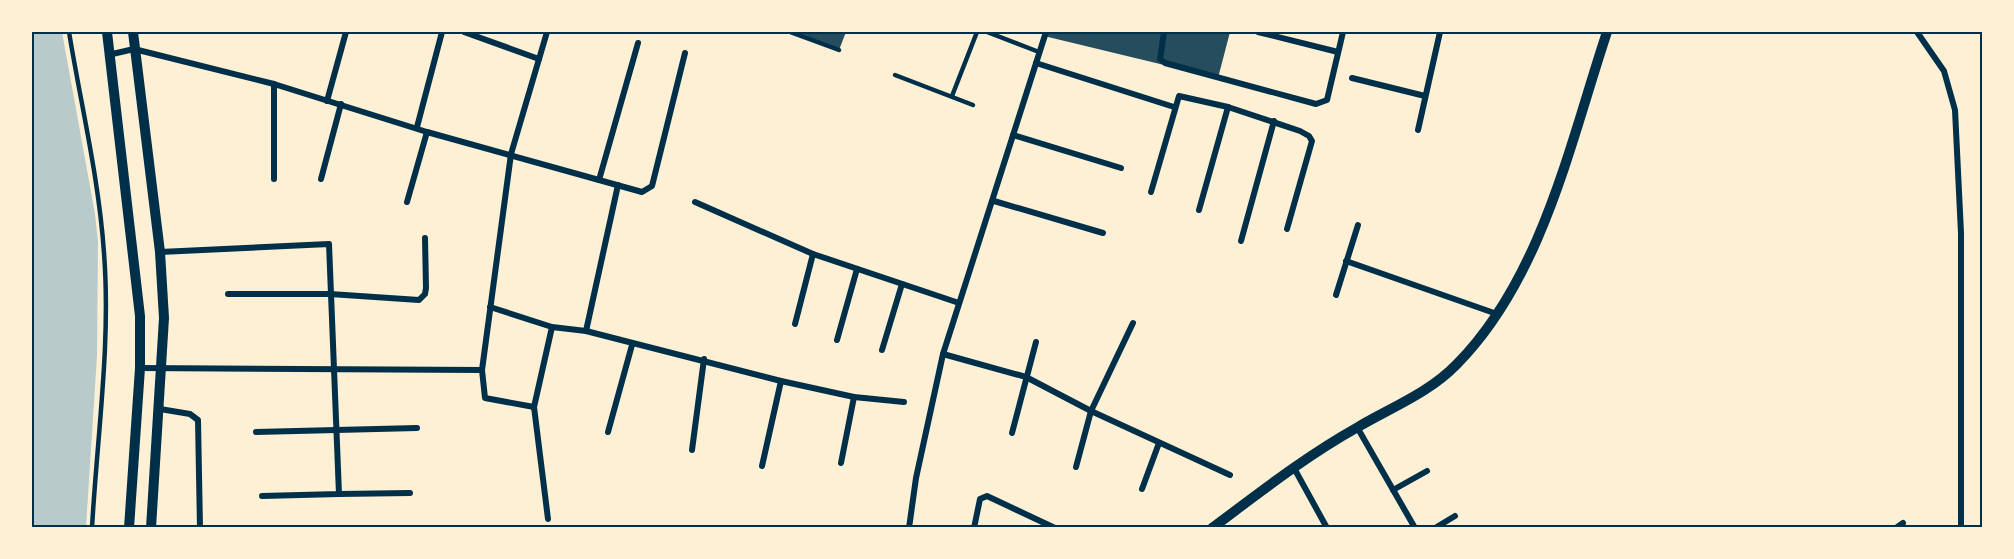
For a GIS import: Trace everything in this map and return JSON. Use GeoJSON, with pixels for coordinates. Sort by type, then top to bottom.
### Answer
{"type":"FeatureCollection","features":[{"type":"Feature","properties":{"kind":"street"},"geometry":{"type":"LineString","coordinates":[[107,32],[140,316],[140,368],[129,528]]}},
{"type":"Feature","properties":{"kind":"street"},"geometry":{"type":"LineString","coordinates":[[133,32],[160,252],[163,368],[151,528]]}},
{"type":"Feature","properties":{"kind":"street"},"geometry":{"type":"LineString","coordinates":[[327,101],[346,32]]}},
{"type":"Feature","properties":{"kind":"street"},"geometry":{"type":"LineString","coordinates":[[417,127],[442,32]]}},
{"type":"Feature","properties":{"kind":"street"},"geometry":{"type":"LineString","coordinates":[[464,32],[539,59]]}},
{"type":"Feature","properties":{"kind":"street"},"geometry":{"type":"LineString","coordinates":[[534,407],[485,398],[482,370],[511,154],[547,32]]}},
{"type":"Feature","properties":{"kind":"street"},"geometry":{"type":"LineString","coordinates":[[909,528],[916,478],[943,354],[1046,32]]}},
{"type":"Feature","properties":{"kind":"street"},"geometry":{"type":"LineString","coordinates":[[1164,32],[1159,54],[1160,59],[1165,63],[1316,104],[1327,100],[1343,32]]}},
{"type":"Feature","properties":{"kind":"street"},"geometry":{"type":"LineString","coordinates":[[1258,32],[1278,34],[1338,52]]}},
{"type":"Feature","properties":{"kind":"street"},"geometry":{"type":"LineString","coordinates":[[1418,130],[1440,32]]}},
{"type":"Feature","properties":{"kind":"street"},"geometry":{"type":"LineString","coordinates":[[1216,526],[1294,468],[1357,427],[1419,396],[1449,371],[1497,314],[1542,230],[1607,32]]}},
{"type":"Feature","properties":{"kind":"street"},"geometry":{"type":"LineString","coordinates":[[1917,32],[1944,71],[1955,110],[1961,233],[1961,528]]}},
{"type":"Feature","properties":{"kind":"street"},"geometry":{"type":"LineString","coordinates":[[599,180],[638,43]]}},
{"type":"Feature","properties":{"kind":"street"},"geometry":{"type":"LineString","coordinates":[[108,55],[134,49],[274,84],[427,132],[642,192],[652,186],[685,53]]}},
{"type":"Feature","properties":{"kind":"street"},"geometry":{"type":"LineString","coordinates":[[1036,63],[1174,107]]}},
{"type":"Feature","properties":{"kind":"street"},"geometry":{"type":"LineString","coordinates":[[1352,78],[1425,96]]}},
{"type":"Feature","properties":{"kind":"street"},"geometry":{"type":"LineString","coordinates":[[274,84],[274,178]]}},
{"type":"Feature","properties":{"kind":"street"},"geometry":{"type":"LineString","coordinates":[[1151,192],[1179,96],[1228,107],[1309,135],[1312,141],[1287,229]]}},
{"type":"Feature","properties":{"kind":"street"},"geometry":{"type":"LineString","coordinates":[[321,179],[341,104]]}},
{"type":"Feature","properties":{"kind":"street"},"geometry":{"type":"LineString","coordinates":[[1198,210],[1228,107]]}},
{"type":"Feature","properties":{"kind":"street"},"geometry":{"type":"LineString","coordinates":[[1241,241],[1274,122]]}},
{"type":"Feature","properties":{"kind":"street"},"geometry":{"type":"LineString","coordinates":[[407,202],[427,132]]}},
{"type":"Feature","properties":{"kind":"street"},"geometry":{"type":"LineString","coordinates":[[1013,135],[1121,168]]}},
{"type":"Feature","properties":{"kind":"street"},"geometry":{"type":"LineString","coordinates":[[586,331],[618,185]]}},
{"type":"Feature","properties":{"kind":"street"},"geometry":{"type":"LineString","coordinates":[[993,201],[1103,233]]}},
{"type":"Feature","properties":{"kind":"street"},"geometry":{"type":"LineString","coordinates":[[694,202],[813,255],[959,303]]}},
{"type":"Feature","properties":{"kind":"street"},"geometry":{"type":"LineString","coordinates":[[1336,295],[1358,225]]}},
{"type":"Feature","properties":{"kind":"street"},"geometry":{"type":"LineString","coordinates":[[228,294],[330,294],[411,300],[422,298],[426,288],[425,238]]}},
{"type":"Feature","properties":{"kind":"street"},"geometry":{"type":"LineString","coordinates":[[160,252],[329,244],[339,494]]}},
{"type":"Feature","properties":{"kind":"street"},"geometry":{"type":"LineString","coordinates":[[795,324],[813,255]]}},
{"type":"Feature","properties":{"kind":"street"},"geometry":{"type":"LineString","coordinates":[[1346,261],[1497,314]]}},
{"type":"Feature","properties":{"kind":"street"},"geometry":{"type":"LineString","coordinates":[[837,340],[857,269]]}},
{"type":"Feature","properties":{"kind":"street"},"geometry":{"type":"LineString","coordinates":[[882,350],[902,284]]}},
{"type":"Feature","properties":{"kind":"street"},"geometry":{"type":"LineString","coordinates":[[490,307],[552,327],[586,331],[632,345],[704,359],[781,381],[854,397],[904,402]]}},
{"type":"Feature","properties":{"kind":"street"},"geometry":{"type":"LineString","coordinates":[[1076,467],[1091,411],[1133,322]]}},
{"type":"Feature","properties":{"kind":"street"},"geometry":{"type":"LineString","coordinates":[[548,519],[534,407],[552,327]]}},
{"type":"Feature","properties":{"kind":"street"},"geometry":{"type":"LineString","coordinates":[[1012,433],[1036,342]]}},
{"type":"Feature","properties":{"kind":"street"},"geometry":{"type":"LineString","coordinates":[[608,432],[632,345]]}},
{"type":"Feature","properties":{"kind":"street"},"geometry":{"type":"LineString","coordinates":[[943,354],[1026,377],[1091,411],[1230,475]]}},
{"type":"Feature","properties":{"kind":"street"},"geometry":{"type":"LineString","coordinates":[[692,450],[704,359]]}},
{"type":"Feature","properties":{"kind":"street"},"geometry":{"type":"LineString","coordinates":[[140,368],[482,370]]}},
{"type":"Feature","properties":{"kind":"street"},"geometry":{"type":"LineString","coordinates":[[762,466],[781,381]]}},
{"type":"Feature","properties":{"kind":"street"},"geometry":{"type":"LineString","coordinates":[[841,463],[854,397]]}},
{"type":"Feature","properties":{"kind":"street"},"geometry":{"type":"LineString","coordinates":[[160,409],[190,414],[198,420],[200,528]]}},
{"type":"Feature","properties":{"kind":"street"},"geometry":{"type":"LineString","coordinates":[[1357,427],[1415,528]]}},
{"type":"Feature","properties":{"kind":"street"},"geometry":{"type":"LineString","coordinates":[[256,432],[417,428]]}},
{"type":"Feature","properties":{"kind":"street"},"geometry":{"type":"LineString","coordinates":[[1142,489],[1159,443]]}},
{"type":"Feature","properties":{"kind":"street"},"geometry":{"type":"LineString","coordinates":[[1294,468],[1327,528]]}},
{"type":"Feature","properties":{"kind":"street"},"geometry":{"type":"LineString","coordinates":[[1393,490],[1427,471]]}},
{"type":"Feature","properties":{"kind":"street"},"geometry":{"type":"LineString","coordinates":[[262,496],[410,493]]}},
{"type":"Feature","properties":{"kind":"street"},"geometry":{"type":"LineString","coordinates":[[974,528],[980,499],[987,496],[1055,528]]}},
{"type":"Feature","properties":{"kind":"street"},"geometry":{"type":"LineString","coordinates":[[1435,528],[1455,516]]}},
{"type":"Feature","properties":{"kind":"street"},"geometry":{"type":"LineString","coordinates":[[1896,528],[1903,523]]}},
{"type":"Feature","properties":{"kind":"lane"},"geometry":{"type":"LineString","coordinates":[[69,32],[100,213],[104,252],[106,313],[92,528]]}},
{"type":"Feature","properties":{"kind":"lane"},"geometry":{"type":"LineString","coordinates":[[790,32],[839,50]]}},
{"type":"Feature","properties":{"kind":"lane"},"geometry":{"type":"LineString","coordinates":[[952,96],[977,32]]}},
{"type":"Feature","properties":{"kind":"lane"},"geometry":{"type":"LineString","coordinates":[[987,32],[1039,52]]}},
{"type":"Feature","properties":{"kind":"lane"},"geometry":{"type":"LineString","coordinates":[[895,75],[973,105]]}},
{"type":"Feature","properties":{"kind":"shaded area"},"geometry":{"type":"Polygon","coordinates":[[[32,32],[62,32],[95,214],[98,242],[97,356],[86,527],[32,527],[32,32]]]}},
{"type":"Feature","properties":{"kind":"building"},"geometry":{"type":"Polygon","coordinates":[[[791,32],[846,32],[839,50],[791,32]]]}},
{"type":"Feature","properties":{"kind":"building"},"geometry":{"type":"Polygon","coordinates":[[[1046,32],[1230,32],[1218,78],[1044,36],[1046,32]]]}}]}
